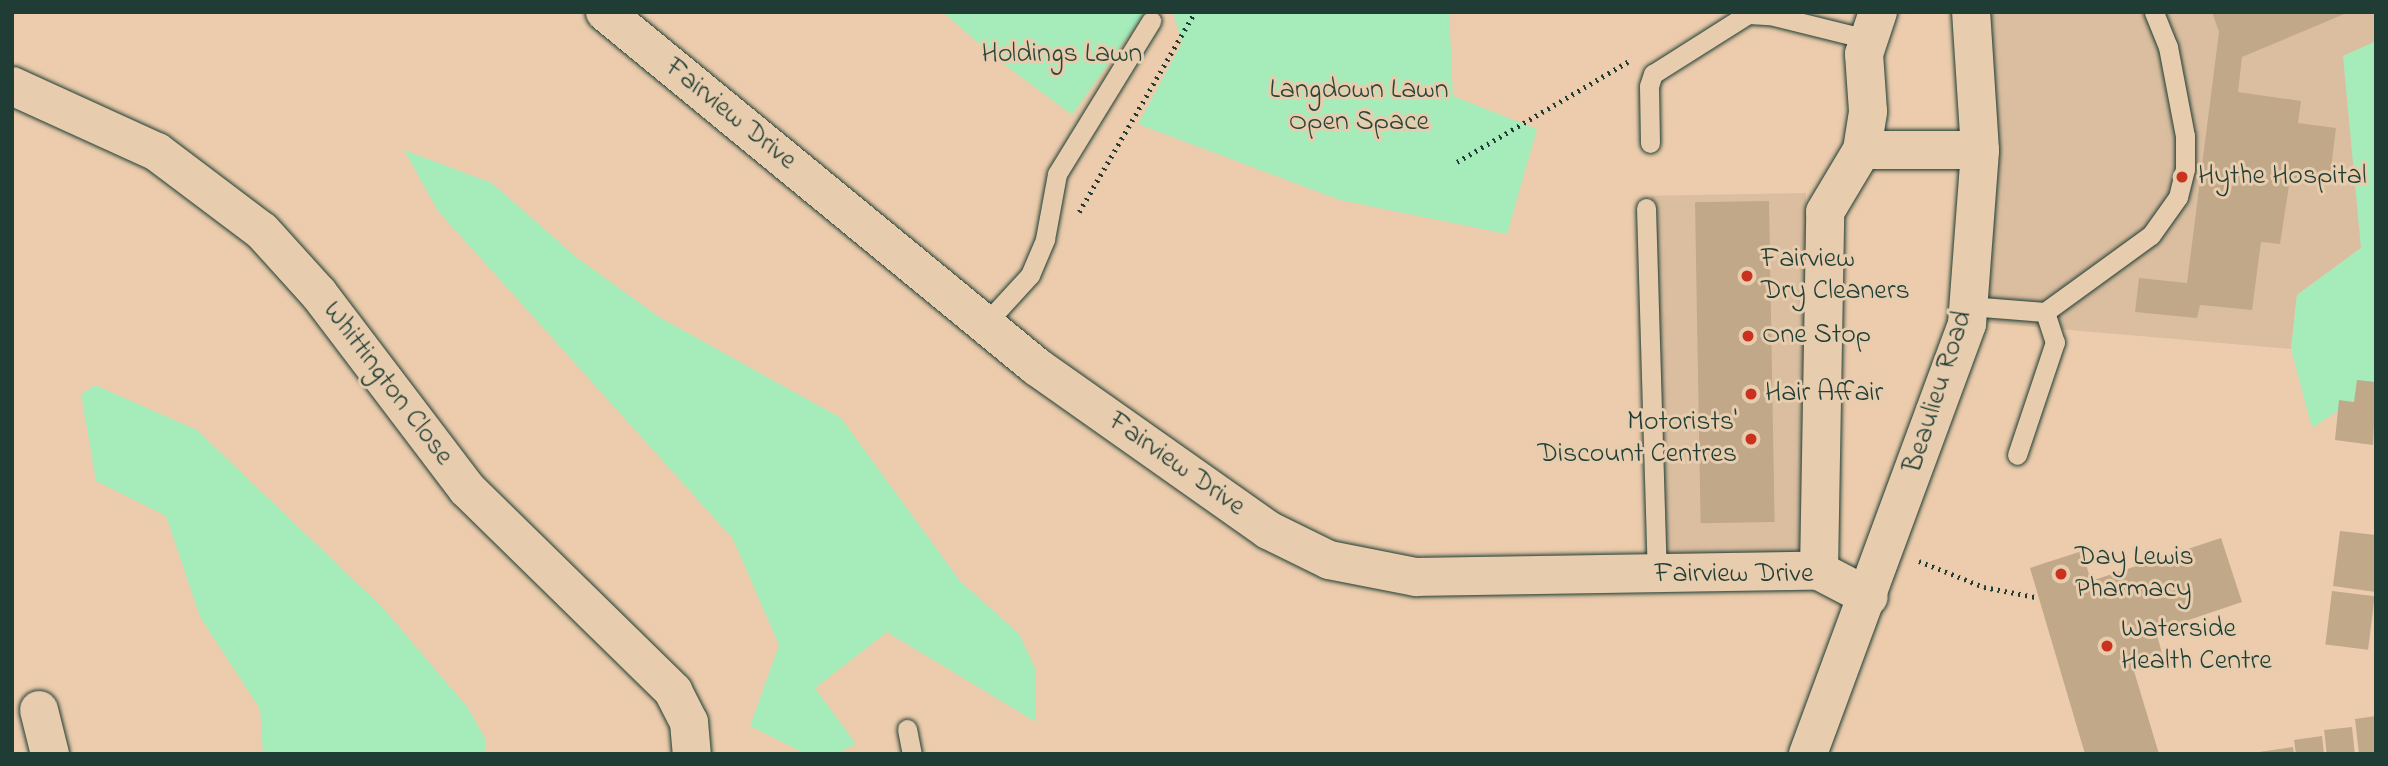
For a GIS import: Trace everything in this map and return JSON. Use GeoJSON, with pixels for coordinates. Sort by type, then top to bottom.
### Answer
{"type":"FeatureCollection","features":[{"type":"Feature","properties":{"kind":"street","name":"Fairview Drive"},"geometry":{"type":"LineString","coordinates":[[605,12],[1037,367],[1268,530],[1329,560],[1416,577],[1819,571],[1869,597]]}},
{"type":"Feature","properties":{"kind":"street","name":"Beaulieu Road"},"geometry":{"type":"LineString","coordinates":[[1808,754],[1869,597],[1967,324],[1980,150],[1971,12]]}},
{"type":"Feature","properties":{"kind":"street"},"geometry":{"type":"LineString","coordinates":[[1819,571],[1821,247],[1825,212],[1862,150],[1868,111],[1863,80],[1872,26]]}},
{"type":"Feature","properties":{"kind":"street","name":"Whittington Close"},"geometry":{"type":"LineString","coordinates":[[12,86],[157,152],[262,231],[320,293],[467,488],[673,691],[689,722],[692,754]]}},
{"type":"Feature","properties":{"kind":"street"},"geometry":{"type":"LineString","coordinates":[[1862,150],[1980,150]]}},
{"type":"Feature","properties":{"kind":"street"},"geometry":{"type":"LineString","coordinates":[[39,710],[50,754]]}},
{"type":"Feature","properties":{"kind":"lane"},"geometry":{"type":"LineString","coordinates":[[1969,306],[2045,312],[2151,235],[2178,197],[2185,169],[2185,136],[2168,47],[2154,12]]}},
{"type":"Feature","properties":{"kind":"lane"},"geometry":{"type":"LineString","coordinates":[[1650,143],[1649,86],[1653,74],[1748,14],[1872,26]]}},
{"type":"Feature","properties":{"kind":"lane"},"geometry":{"type":"LineString","coordinates":[[986,323],[1030,275],[1045,239],[1057,174],[1151,21]]}},
{"type":"Feature","properties":{"kind":"lane"},"geometry":{"type":"LineString","coordinates":[[1646,208],[1657,575]]}},
{"type":"Feature","properties":{"kind":"lane"},"geometry":{"type":"LineString","coordinates":[[2017,455],[2055,342],[2045,312]]}},
{"type":"Feature","properties":{"kind":"lane"},"geometry":{"type":"LineString","coordinates":[[907,729],[912,754]]}},
{"type":"Feature","properties":{"kind":"path"},"geometry":{"type":"LineString","coordinates":[[1073,223],[1195,12]]}},
{"type":"Feature","properties":{"kind":"path"},"geometry":{"type":"LineString","coordinates":[[1457,162],[1631,60]]}},
{"type":"Feature","properties":{"kind":"path"},"geometry":{"type":"LineString","coordinates":[[1887,548],[1984,587],[2035,597]]}},
{"type":"Feature","properties":{"kind":"shaded area","name":"Hythe Hospital"},"geometry":{"type":"Polygon","coordinates":[[[1980,12],[2376,12],[2376,237],[2297,295],[2291,349],[1987,323],[1990,118],[1980,12]]]}},
{"type":"Feature","properties":{"kind":"shaded area"},"geometry":{"type":"Polygon","coordinates":[[[1806,193],[1812,561],[1657,564],[1651,196],[1806,193]]]}},
{"type":"Feature","properties":{"kind":"green space","name":"Holdings Lawn"},"geometry":{"type":"Polygon","coordinates":[[[943,12],[1145,12],[1072,115],[994,57],[943,12]]]}},
{"type":"Feature","properties":{"kind":"green space","name":"Langdown Lawn Open Space"},"geometry":{"type":"Polygon","coordinates":[[[1173,12],[1449,12],[1453,96],[1537,129],[1507,234],[1340,200],[1138,124],[1182,43],[1173,12]]]}},
{"type":"Feature","properties":{"kind":"green space"},"geometry":{"type":"Polygon","coordinates":[[[2376,41],[2376,385],[2312,428],[2291,349],[2297,295],[2361,248],[2343,56],[2376,41]]]}},
{"type":"Feature","properties":{"kind":"green space"},"geometry":{"type":"Polygon","coordinates":[[[404,150],[492,183],[576,257],[659,317],[841,418],[960,581],[1019,634],[1036,670],[1036,722],[887,632],[815,688],[856,744],[835,754],[806,754],[750,726],[779,645],[733,539],[438,211],[404,150]]]}},
{"type":"Feature","properties":{"kind":"green space"},"geometry":{"type":"Polygon","coordinates":[[[95,385],[197,430],[383,608],[468,708],[486,740],[486,754],[263,754],[260,709],[200,617],[166,516],[96,481],[81,394],[95,385]]]}},
{"type":"Feature","properties":{"kind":"building"},"geometry":{"type":"Polygon","coordinates":[[[2212,12],[2349,12],[2242,57],[2238,92],[2301,101],[2298,123],[2336,128],[2329,184],[2290,179],[2280,244],[2261,242],[2252,310],[2200,305],[2197,318],[2135,312],[2139,278],[2187,283],[2219,32],[2212,12]]]}},
{"type":"Feature","properties":{"kind":"building"},"geometry":{"type":"Polygon","coordinates":[[[1769,201],[1775,522],[1701,523],[1695,202],[1769,201]]]}},
{"type":"Feature","properties":{"kind":"building"},"geometry":{"type":"Polygon","coordinates":[[[2357,380],[2376,382],[2373,445],[2335,440],[2339,400],[2354,402],[2357,380]]]}},
{"type":"Feature","properties":{"kind":"building"},"geometry":{"type":"Polygon","coordinates":[[[2340,531],[2376,535],[2376,592],[2333,586],[2340,531]]]}},
{"type":"Feature","properties":{"kind":"building","name":"Waterside Health Centre"},"geometry":{"type":"Polygon","coordinates":[[[2221,538],[2242,602],[2156,631],[2164,661],[2134,671],[2159,754],[2085,754],[2030,568],[2082,551],[2091,581],[2221,538]]]}},
{"type":"Feature","properties":{"kind":"building"},"geometry":{"type":"Polygon","coordinates":[[[2332,591],[2375,596],[2368,650],[2325,645],[2332,591]]]}},
{"type":"Feature","properties":{"kind":"building"},"geometry":{"type":"Polygon","coordinates":[[[2376,716],[2376,754],[2359,754],[2355,719],[2376,716]]]}},
{"type":"Feature","properties":{"kind":"building"},"geometry":{"type":"Polygon","coordinates":[[[2352,727],[2355,754],[2327,754],[2324,730],[2352,727]]]}},
{"type":"Feature","properties":{"kind":"building"},"geometry":{"type":"Polygon","coordinates":[[[2322,736],[2324,754],[2296,754],[2294,740],[2322,736]]]}},
{"type":"Feature","properties":{"kind":"building"},"geometry":{"type":"Polygon","coordinates":[[[2293,747],[2294,754],[2259,754],[2259,752],[2293,747]]]}},
{"type":"Feature","properties":{"kind":"place","name":"Hythe Hospital"},"geometry":{"type":"Point","coordinates":[2182,177]}},
{"type":"Feature","properties":{"kind":"place","name":"Fairview Dry Cleaners"},"geometry":{"type":"Point","coordinates":[1747,276]}},
{"type":"Feature","properties":{"kind":"place","name":"One Stop"},"geometry":{"type":"Point","coordinates":[1748,336]}},
{"type":"Feature","properties":{"kind":"place","name":"Hair Affair"},"geometry":{"type":"Point","coordinates":[1751,394]}},
{"type":"Feature","properties":{"kind":"place","name":"Motorists' Discount Centres"},"geometry":{"type":"Point","coordinates":[1751,439]}},
{"type":"Feature","properties":{"kind":"place","name":"Day Lewis Pharmacy"},"geometry":{"type":"Point","coordinates":[2061,574]}},
{"type":"Feature","properties":{"kind":"place","name":"Waterside Health Centre"},"geometry":{"type":"Point","coordinates":[2107,646]}}]}
